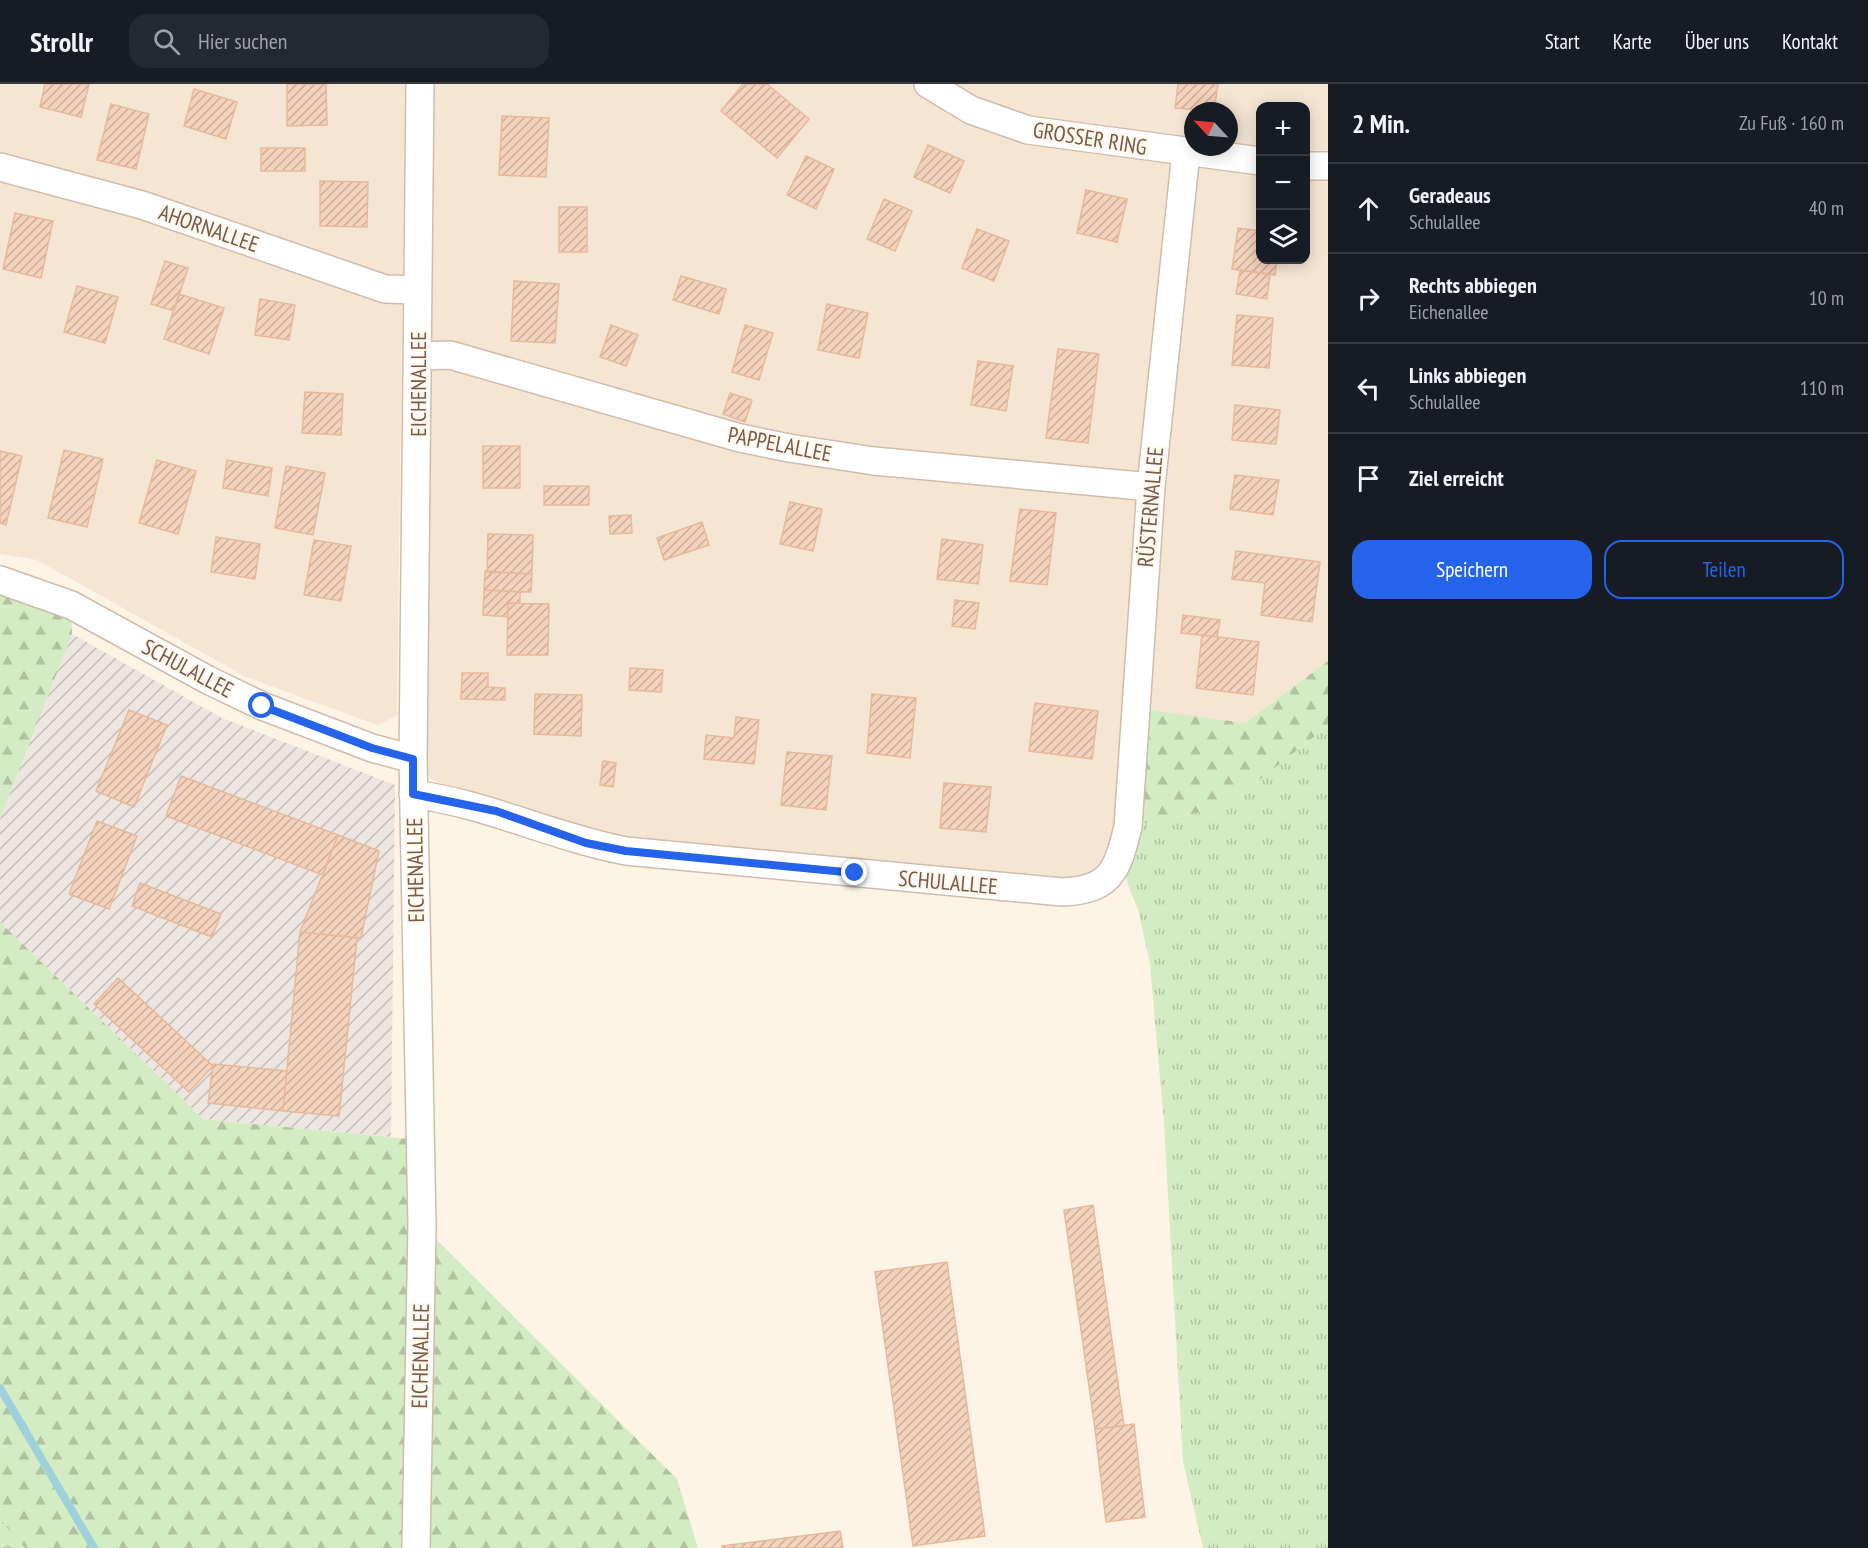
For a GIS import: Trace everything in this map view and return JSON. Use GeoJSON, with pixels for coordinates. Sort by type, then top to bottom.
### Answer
{"type":"FeatureCollection","features":[{"type":"Feature","properties":{"kind":"street","name":"EICHENALLEE"},"geometry":{"type":"LineString","coordinates":[[416,1548],[422,1225],[413,759],[419,356],[417,290],[420,84]]}},
{"type":"Feature","properties":{"kind":"street","name":"GROSSER RING"},"geometry":{"type":"LineString","coordinates":[[928,84],[971,110],[1028,130],[1184,152]]}},
{"type":"Feature","properties":{"kind":"street","name":"RÜSTERNALLEE"},"geometry":{"type":"LineString","coordinates":[[1119,862],[1128,827],[1150,487],[1186,156]]}},
{"type":"Feature","properties":{"kind":"street","name":"GROSSER RING"},"geometry":{"type":"LineString","coordinates":[[1219,156],[1256,161]]}},
{"type":"Feature","properties":{"kind":"street"},"geometry":{"type":"LineString","coordinates":[[1310,166],[1328,166]]}},
{"type":"Feature","properties":{"kind":"street","name":"AHORNALLEE"},"geometry":{"type":"LineString","coordinates":[[0,167],[142,205],[385,289],[417,290]]}},
{"type":"Feature","properties":{"kind":"street","name":"PAPPELALLEE"},"geometry":{"type":"LineString","coordinates":[[419,356],[450,355],[740,438],[789,448],[874,461],[1150,487]]}},
{"type":"Feature","properties":{"kind":"street","name":"SCHULALLEE"},"geometry":{"type":"LineString","coordinates":[[0,580],[71,605],[208,680],[262,706],[372,748],[413,759]]}},
{"type":"Feature","properties":{"kind":"street","name":"SCHULALLEE"},"geometry":{"type":"LineString","coordinates":[[413,794],[496,811],[564,837],[616,849],[855,873],[1080,892],[1088,891],[1106,879],[1119,862]]}},
{"type":"Feature","properties":{"kind":"shaded area"},"geometry":{"type":"Polygon","coordinates":[[[0,84],[405,84],[397,716],[377,725],[244,676],[37,560],[0,554],[0,84]]]}},
{"type":"Feature","properties":{"kind":"shaded area"},"geometry":{"type":"Polygon","coordinates":[[[432,84],[1328,84],[1328,661],[1245,723],[1136,709],[1128,827],[1088,891],[626,851],[496,811],[413,770],[432,84]]]}},
{"type":"Feature","properties":{"kind":"shaded area"},"geometry":{"type":"Polygon","coordinates":[[[72,634],[222,718],[395,785],[391,1137],[203,1119],[0,922],[0,819],[72,634]]]}},
{"type":"Feature","properties":{"kind":"green space"},"geometry":{"type":"Polygon","coordinates":[[[0,580],[71,605],[72,634],[0,819],[0,580]]]}},
{"type":"Feature","properties":{"kind":"green space"},"geometry":{"type":"Polygon","coordinates":[[[1328,661],[1328,726],[1225,807],[1128,827],[1136,708],[1245,723],[1328,661]]]}},
{"type":"Feature","properties":{"kind":"green space"},"geometry":{"type":"Polygon","coordinates":[[[1328,726],[1328,1548],[1203,1548],[1183,1462],[1164,1124],[1150,964],[1138,910],[1119,862],[1128,827],[1225,807],[1328,726]]]}},
{"type":"Feature","properties":{"kind":"green space"},"geometry":{"type":"Polygon","coordinates":[[[0,922],[203,1119],[420,1140],[422,1225],[677,1479],[698,1548],[0,1548],[0,922]]]}},
{"type":"Feature","properties":{"kind":"green space"},"geometry":{"type":"Polygon","coordinates":[[[1,1520],[25,1548],[0,1548],[1,1520]]]}},
{"type":"Feature","properties":{"kind":"building"},"geometry":{"type":"Polygon","coordinates":[[[45,84],[89,84],[81,117],[40,107],[45,84]]]}},
{"type":"Feature","properties":{"kind":"building"},"geometry":{"type":"Polygon","coordinates":[[[287,84],[326,84],[327,125],[287,126],[287,84]]]}},
{"type":"Feature","properties":{"kind":"building"},"geometry":{"type":"Polygon","coordinates":[[[743,84],[767,84],[809,119],[777,158],[721,111],[743,84]]]}},
{"type":"Feature","properties":{"kind":"building"},"geometry":{"type":"Polygon","coordinates":[[[1178,84],[1218,84],[1215,102],[1184,102],[1184,109],[1175,108],[1178,84]]]}},
{"type":"Feature","properties":{"kind":"building"},"geometry":{"type":"Polygon","coordinates":[[[194,89],[237,102],[226,139],[184,126],[194,89]]]}},
{"type":"Feature","properties":{"kind":"building"},"geometry":{"type":"Polygon","coordinates":[[[111,104],[149,114],[136,169],[97,160],[111,104]]]}},
{"type":"Feature","properties":{"kind":"building"},"geometry":{"type":"Polygon","coordinates":[[[502,116],[549,118],[546,177],[499,175],[502,116]]]}},
{"type":"Feature","properties":{"kind":"building"},"geometry":{"type":"Polygon","coordinates":[[[928,145],[964,161],[950,193],[914,177],[928,145]]]}},
{"type":"Feature","properties":{"kind":"building"},"geometry":{"type":"Polygon","coordinates":[[[261,148],[305,148],[305,171],[261,171],[261,148]]]}},
{"type":"Feature","properties":{"kind":"building"},"geometry":{"type":"Polygon","coordinates":[[[806,156],[834,169],[816,209],[787,195],[806,156]]]}},
{"type":"Feature","properties":{"kind":"building"},"geometry":{"type":"Polygon","coordinates":[[[320,181],[368,182],[367,227],[320,226],[320,181]]]}},
{"type":"Feature","properties":{"kind":"building"},"geometry":{"type":"Polygon","coordinates":[[[1086,190],[1127,199],[1117,242],[1077,233],[1086,190]]]}},
{"type":"Feature","properties":{"kind":"building"},"geometry":{"type":"Polygon","coordinates":[[[884,199],[912,211],[895,251],[867,239],[884,199]]]}},
{"type":"Feature","properties":{"kind":"building"},"geometry":{"type":"Polygon","coordinates":[[[559,207],[587,207],[587,252],[559,252],[559,207]]]}},
{"type":"Feature","properties":{"kind":"building"},"geometry":{"type":"Polygon","coordinates":[[[15,213],[53,221],[41,278],[3,269],[15,213]]]}},
{"type":"Feature","properties":{"kind":"building"},"geometry":{"type":"Polygon","coordinates":[[[1238,228],[1256,230],[1256,264],[1276,264],[1275,275],[1232,269],[1238,228]]]}},
{"type":"Feature","properties":{"kind":"building"},"geometry":{"type":"Polygon","coordinates":[[[977,229],[1009,241],[994,281],[962,268],[977,229]]]}},
{"type":"Feature","properties":{"kind":"building"},"geometry":{"type":"Polygon","coordinates":[[[165,261],[188,268],[174,311],[151,304],[165,261]]]}},
{"type":"Feature","properties":{"kind":"building"},"geometry":{"type":"Polygon","coordinates":[[[1240,270],[1270,274],[1267,299],[1236,294],[1240,270]]]}},
{"type":"Feature","properties":{"kind":"building"},"geometry":{"type":"Polygon","coordinates":[[[681,276],[726,289],[719,314],[673,300],[681,276]]]}},
{"type":"Feature","properties":{"kind":"building"},"geometry":{"type":"Polygon","coordinates":[[[514,281],[559,284],[555,343],[511,341],[514,281]]]}},
{"type":"Feature","properties":{"kind":"building"},"geometry":{"type":"Polygon","coordinates":[[[77,286],[118,297],[105,343],[64,332],[77,286]]]}},
{"type":"Feature","properties":{"kind":"building"},"geometry":{"type":"Polygon","coordinates":[[[179,294],[224,308],[209,354],[164,339],[179,294]]]}},
{"type":"Feature","properties":{"kind":"building"},"geometry":{"type":"Polygon","coordinates":[[[260,299],[295,305],[289,340],[255,335],[260,299]]]}},
{"type":"Feature","properties":{"kind":"building"},"geometry":{"type":"Polygon","coordinates":[[[827,304],[868,313],[859,358],[818,350],[827,304]]]}},
{"type":"Feature","properties":{"kind":"building"},"geometry":{"type":"Polygon","coordinates":[[[1237,315],[1273,318],[1269,368],[1232,365],[1237,315]]]}},
{"type":"Feature","properties":{"kind":"building"},"geometry":{"type":"Polygon","coordinates":[[[611,325],[638,335],[626,366],[600,357],[611,325]]]}},
{"type":"Feature","properties":{"kind":"building"},"geometry":{"type":"Polygon","coordinates":[[[745,325],[773,333],[759,380],[732,372],[745,325]]]}},
{"type":"Feature","properties":{"kind":"building"},"geometry":{"type":"Polygon","coordinates":[[[1058,349],[1099,354],[1088,443],[1046,438],[1058,349]]]}},
{"type":"Feature","properties":{"kind":"building"},"geometry":{"type":"Polygon","coordinates":[[[978,361],[1013,366],[1006,411],[971,405],[978,361]]]}},
{"type":"Feature","properties":{"kind":"building"},"geometry":{"type":"Polygon","coordinates":[[[305,392],[343,394],[341,435],[302,433],[305,392]]]}},
{"type":"Feature","properties":{"kind":"building"},"geometry":{"type":"Polygon","coordinates":[[[730,393],[752,400],[745,422],[723,414],[730,393]]]}},
{"type":"Feature","properties":{"kind":"building"},"geometry":{"type":"Polygon","coordinates":[[[1235,405],[1280,410],[1276,444],[1232,440],[1235,405]]]}},
{"type":"Feature","properties":{"kind":"building"},"geometry":{"type":"Polygon","coordinates":[[[483,446],[520,446],[520,488],[483,488],[483,446]]]}},
{"type":"Feature","properties":{"kind":"building"},"geometry":{"type":"Polygon","coordinates":[[[64,450],[103,459],[87,527],[48,518],[64,450]]]}},
{"type":"Feature","properties":{"kind":"building"},"geometry":{"type":"Polygon","coordinates":[[[0,451],[22,456],[6,525],[0,523],[0,451]]]}},
{"type":"Feature","properties":{"kind":"building"},"geometry":{"type":"Polygon","coordinates":[[[157,460],[196,471],[178,534],[139,523],[157,460]]]}},
{"type":"Feature","properties":{"kind":"building"},"geometry":{"type":"Polygon","coordinates":[[[227,460],[272,468],[268,496],[223,488],[227,460]]]}},
{"type":"Feature","properties":{"kind":"building"},"geometry":{"type":"Polygon","coordinates":[[[286,466],[325,473],[313,535],[275,528],[286,466]]]}},
{"type":"Feature","properties":{"kind":"building"},"geometry":{"type":"Polygon","coordinates":[[[1235,475],[1279,480],[1273,515],[1230,509],[1235,475]]]}},
{"type":"Feature","properties":{"kind":"building"},"geometry":{"type":"Polygon","coordinates":[[[544,486],[589,486],[589,505],[544,505],[544,486]]]}},
{"type":"Feature","properties":{"kind":"building"},"geometry":{"type":"Polygon","coordinates":[[[790,502],[822,509],[813,551],[780,544],[790,502]]]}},
{"type":"Feature","properties":{"kind":"building"},"geometry":{"type":"Polygon","coordinates":[[[1020,509],[1056,513],[1047,585],[1010,581],[1020,509]]]}},
{"type":"Feature","properties":{"kind":"building"},"geometry":{"type":"Polygon","coordinates":[[[631,515],[632,533],[610,534],[609,516],[631,515]]]}},
{"type":"Feature","properties":{"kind":"building"},"geometry":{"type":"Polygon","coordinates":[[[702,522],[709,545],[664,560],[657,538],[702,522]]]}},
{"type":"Feature","properties":{"kind":"building"},"geometry":{"type":"Polygon","coordinates":[[[488,534],[533,535],[532,574],[487,572],[488,534]]]}},
{"type":"Feature","properties":{"kind":"building"},"geometry":{"type":"Polygon","coordinates":[[[216,537],[260,544],[255,579],[211,572],[216,537]]]}},
{"type":"Feature","properties":{"kind":"building"},"geometry":{"type":"Polygon","coordinates":[[[942,539],[983,545],[978,584],[937,579],[942,539]]]}},
{"type":"Feature","properties":{"kind":"building"},"geometry":{"type":"Polygon","coordinates":[[[314,540],[351,546],[341,601],[304,595],[314,540]]]}},
{"type":"Feature","properties":{"kind":"building"},"geometry":{"type":"Polygon","coordinates":[[[1236,551],[1320,562],[1312,622],[1261,615],[1265,583],[1232,579],[1236,551]]]}},
{"type":"Feature","properties":{"kind":"building"},"geometry":{"type":"Polygon","coordinates":[[[485,571],[532,574],[531,592],[484,590],[485,571]]]}},
{"type":"Feature","properties":{"kind":"building"},"geometry":{"type":"Polygon","coordinates":[[[484,590],[520,592],[520,603],[508,603],[508,617],[483,615],[484,590]]]}},
{"type":"Feature","properties":{"kind":"building"},"geometry":{"type":"Polygon","coordinates":[[[955,600],[979,603],[975,629],[952,626],[955,600]]]}},
{"type":"Feature","properties":{"kind":"building"},"geometry":{"type":"Polygon","coordinates":[[[508,603],[549,604],[548,655],[507,655],[508,603]]]}},
{"type":"Feature","properties":{"kind":"building"},"geometry":{"type":"Polygon","coordinates":[[[1183,615],[1220,620],[1217,637],[1181,633],[1183,615]]]}},
{"type":"Feature","properties":{"kind":"building"},"geometry":{"type":"Polygon","coordinates":[[[1202,635],[1259,642],[1253,695],[1196,688],[1202,635]]]}},
{"type":"Feature","properties":{"kind":"building"},"geometry":{"type":"Polygon","coordinates":[[[630,668],[663,670],[661,692],[629,690],[630,668]]]}},
{"type":"Feature","properties":{"kind":"building"},"geometry":{"type":"Polygon","coordinates":[[[462,673],[488,673],[488,687],[505,688],[505,700],[461,699],[462,673]]]}},
{"type":"Feature","properties":{"kind":"building"},"geometry":{"type":"Polygon","coordinates":[[[535,694],[582,695],[581,736],[534,734],[535,694]]]}},
{"type":"Feature","properties":{"kind":"building"},"geometry":{"type":"Polygon","coordinates":[[[872,694],[916,698],[910,758],[867,753],[872,694]]]}},
{"type":"Feature","properties":{"kind":"building"},"geometry":{"type":"Polygon","coordinates":[[[1035,703],[1098,711],[1092,759],[1029,751],[1035,703]]]}},
{"type":"Feature","properties":{"kind":"building"},"geometry":{"type":"Polygon","coordinates":[[[129,710],[167,725],[134,807],[96,791],[129,710]]]}},
{"type":"Feature","properties":{"kind":"building"},"geometry":{"type":"Polygon","coordinates":[[[736,717],[759,720],[754,764],[704,759],[706,735],[734,738],[736,717]]]}},
{"type":"Feature","properties":{"kind":"building"},"geometry":{"type":"Polygon","coordinates":[[[787,752],[832,756],[826,810],[781,805],[787,752]]]}},
{"type":"Feature","properties":{"kind":"building"},"geometry":{"type":"Polygon","coordinates":[[[603,761],[616,763],[613,787],[600,785],[603,761]]]}},
{"type":"Feature","properties":{"kind":"building"},"geometry":{"type":"Polygon","coordinates":[[[181,776],[338,835],[323,875],[166,816],[181,776]]]}},
{"type":"Feature","properties":{"kind":"building"},"geometry":{"type":"Polygon","coordinates":[[[944,783],[991,787],[986,832],[940,828],[944,783]]]}},
{"type":"Feature","properties":{"kind":"building"},"geometry":{"type":"Polygon","coordinates":[[[97,821],[137,836],[109,909],[69,894],[97,821]]]}},
{"type":"Feature","properties":{"kind":"building"},"geometry":{"type":"Polygon","coordinates":[[[338,835],[379,851],[361,938],[300,932],[338,835]]]}},
{"type":"Feature","properties":{"kind":"building"},"geometry":{"type":"Polygon","coordinates":[[[140,883],[221,914],[212,937],[132,906],[140,883]]]}},
{"type":"Feature","properties":{"kind":"building"},"geometry":{"type":"Polygon","coordinates":[[[300,932],[357,938],[339,1116],[283,1111],[300,932]]]}},
{"type":"Feature","properties":{"kind":"building"},"geometry":{"type":"Polygon","coordinates":[[[118,978],[213,1066],[189,1092],[94,1004],[118,978]]]}},
{"type":"Feature","properties":{"kind":"building"},"geometry":{"type":"Polygon","coordinates":[[[213,1064],[287,1071],[283,1111],[208,1103],[213,1064]]]}},
{"type":"Feature","properties":{"kind":"building"},"geometry":{"type":"Polygon","coordinates":[[[1093,1205],[1124,1426],[1095,1429],[1064,1210],[1093,1205]]]}},
{"type":"Feature","properties":{"kind":"building"},"geometry":{"type":"Polygon","coordinates":[[[947,1262],[985,1536],[913,1546],[875,1272],[947,1262]]]}},
{"type":"Feature","properties":{"kind":"building"},"geometry":{"type":"Polygon","coordinates":[[[1134,1424],[1145,1517],[1106,1522],[1095,1429],[1134,1424]]]}},
{"type":"Feature","properties":{"kind":"building"},"geometry":{"type":"Polygon","coordinates":[[[840,1531],[843,1548],[722,1548],[722,1546],[840,1531]]]}},
{"type":"Feature","properties":{"kind":"waterway"},"geometry":{"type":"LineString","coordinates":[[0,1388],[94,1548]]}},
{"type":"Feature","properties":{"kind":"route"},"geometry":{"type":"LineString","coordinates":[[262,706],[372,748],[413,759],[413,794],[443,798],[496,811],[586,843],[626,851],[855,873]]}}]}
